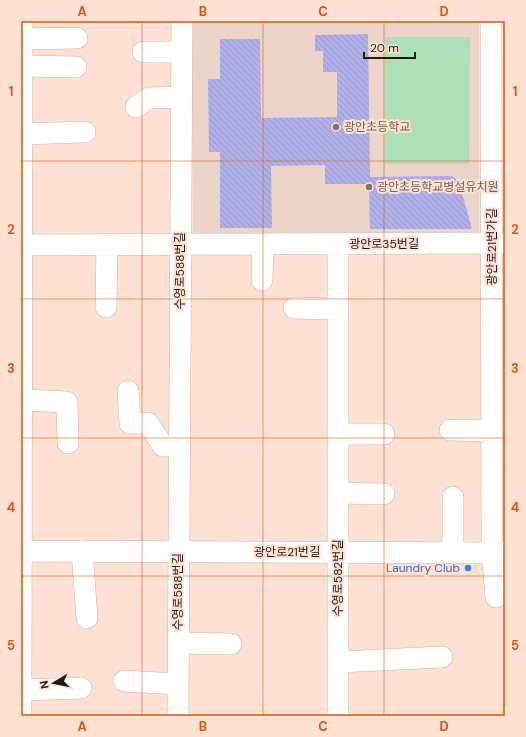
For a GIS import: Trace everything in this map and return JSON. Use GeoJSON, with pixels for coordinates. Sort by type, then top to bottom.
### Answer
{"type":"FeatureCollection","features":[{"type":"Feature","properties":{"kind":"street","name":"수영로588번길"},"geometry":{"type":"LineString","coordinates":[[178,716],[182,21]]}},
{"type":"Feature","properties":{"kind":"street","name":"광안로21번가길"},"geometry":{"type":"LineString","coordinates":[[491,21],[498,118],[498,401],[492,431],[499,553]]}},
{"type":"Feature","properties":{"kind":"street"},"geometry":{"type":"LineString","coordinates":[[21,716],[22,30],[77,38]]}},
{"type":"Feature","properties":{"kind":"street"},"geometry":{"type":"LineString","coordinates":[[143,52],[182,52]]}},
{"type":"Feature","properties":{"kind":"street"},"geometry":{"type":"LineString","coordinates":[[22,66],[76,67]]}},
{"type":"Feature","properties":{"kind":"street"},"geometry":{"type":"LineString","coordinates":[[136,107],[149,98],[181,97]]}},
{"type":"Feature","properties":{"kind":"street"},"geometry":{"type":"LineString","coordinates":[[22,134],[85,132]]}},
{"type":"Feature","properties":{"kind":"street","name":"광안로35번길"},"geometry":{"type":"LineString","coordinates":[[22,245],[498,243]]}},
{"type":"Feature","properties":{"kind":"street"},"geometry":{"type":"LineString","coordinates":[[262,280],[263,244]]}},
{"type":"Feature","properties":{"kind":"street","name":"수영로582번길"},"geometry":{"type":"LineString","coordinates":[[338,244],[338,716]]}},
{"type":"Feature","properties":{"kind":"street"},"geometry":{"type":"LineString","coordinates":[[106,306],[107,245]]}},
{"type":"Feature","properties":{"kind":"street"},"geometry":{"type":"LineString","coordinates":[[294,308],[338,309]]}},
{"type":"Feature","properties":{"kind":"street"},"geometry":{"type":"LineString","coordinates":[[128,390],[130,423],[148,423],[163,446],[179,446]]}},
{"type":"Feature","properties":{"kind":"street"},"geometry":{"type":"LineString","coordinates":[[22,400],[67,402],[68,443]]}},
{"type":"Feature","properties":{"kind":"street"},"geometry":{"type":"LineString","coordinates":[[450,430],[492,431]]}},
{"type":"Feature","properties":{"kind":"street"},"geometry":{"type":"LineString","coordinates":[[338,434],[384,434]]}},
{"type":"Feature","properties":{"kind":"street"},"geometry":{"type":"LineString","coordinates":[[338,493],[384,494]]}},
{"type":"Feature","properties":{"kind":"street"},"geometry":{"type":"LineString","coordinates":[[453,497],[454,553]]}},
{"type":"Feature","properties":{"kind":"street","name":"광안로21번길"},"geometry":{"type":"LineString","coordinates":[[21,551],[499,553]]}},
{"type":"Feature","properties":{"kind":"street"},"geometry":{"type":"LineString","coordinates":[[82,551],[87,618]]}},
{"type":"Feature","properties":{"kind":"street"},"geometry":{"type":"LineString","coordinates":[[496,597],[499,553]]}},
{"type":"Feature","properties":{"kind":"street","name":"수영로588번길"},"geometry":{"type":"LineString","coordinates":[[178,643],[231,644]]}},
{"type":"Feature","properties":{"kind":"street"},"geometry":{"type":"LineString","coordinates":[[338,662],[442,657]]}},
{"type":"Feature","properties":{"kind":"street"},"geometry":{"type":"LineString","coordinates":[[124,682],[178,684]]}},
{"type":"Feature","properties":{"kind":"street"},"geometry":{"type":"LineString","coordinates":[[21,690],[81,688]]}},
{"type":"Feature","properties":{"kind":"shaded area","name":"광안초등학교"},"geometry":{"type":"Polygon","coordinates":[[[192,21],[479,22],[479,232],[193,233],[192,21]]]}},
{"type":"Feature","properties":{"kind":"green space"},"geometry":{"type":"Polygon","coordinates":[[[385,37],[470,37],[469,164],[385,164],[385,37]]]}},
{"type":"Feature","properties":{"kind":"building"},"geometry":{"type":"Polygon","coordinates":[[[368,34],[370,177],[452,176],[459,182],[472,229],[370,229],[369,184],[325,184],[325,165],[271,166],[272,228],[220,228],[220,152],[209,152],[208,79],[220,79],[220,39],[260,39],[261,118],[337,117],[337,72],[323,72],[323,51],[315,51],[315,35],[368,34]]]}},
{"type":"Feature","properties":{"kind":"place","name":"광안초등학교"},"geometry":{"type":"Point","coordinates":[336,127]}},
{"type":"Feature","properties":{"kind":"place","name":"광안초등학교병설유치원"},"geometry":{"type":"Point","coordinates":[369,187]}},
{"type":"Feature","properties":{"kind":"place","name":"Laundry Club"},"geometry":{"type":"Point","coordinates":[468,568]}}]}
